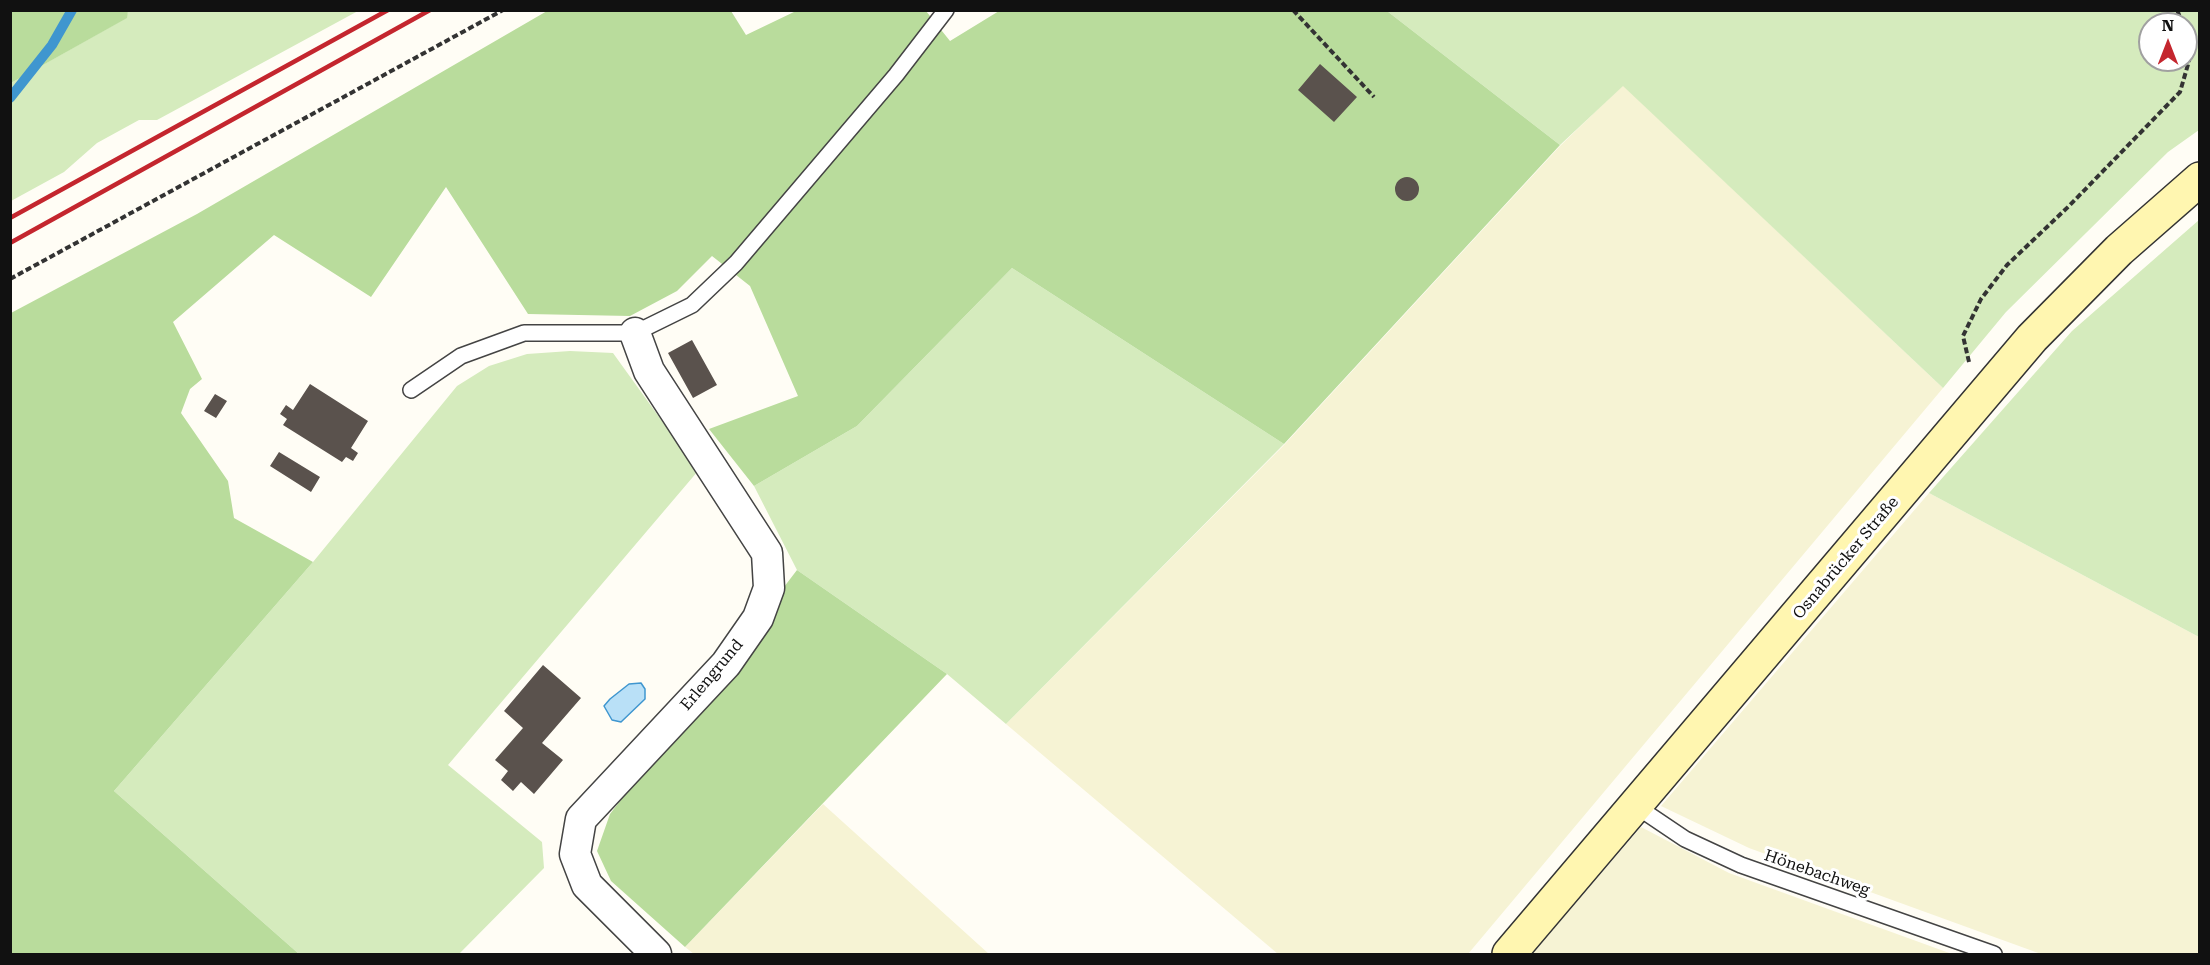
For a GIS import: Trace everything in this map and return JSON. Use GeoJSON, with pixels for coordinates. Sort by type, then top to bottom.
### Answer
{"type":"FeatureCollection","features":[{"type":"Feature","properties":{"kind":"main road","name":"Osnabrücker Straße"},"geometry":{"type":"LineString","coordinates":[[1509,954],[2032,338],[2119,250],[2199,179]]}},
{"type":"Feature","properties":{"kind":"street","name":"Erlengrund"},"geometry":{"type":"LineString","coordinates":[[635,333],[649,370],[767,553],[769,588],[758,618],[726,664],[581,819],[575,854],[587,885],[656,954]]}},
{"type":"Feature","properties":{"kind":"lane"},"geometry":{"type":"LineString","coordinates":[[411,390],[461,356],[524,333],[635,333],[692,305],[736,263],[896,75],[946,10]]}},
{"type":"Feature","properties":{"kind":"lane","name":"Hönebachweg"},"geometry":{"type":"LineString","coordinates":[[1636,806],[1685,839],[1741,865],[1994,954]]}},
{"type":"Feature","properties":{"kind":"path"},"geometry":{"type":"LineString","coordinates":[[10,279],[503,10]]}},
{"type":"Feature","properties":{"kind":"path"},"geometry":{"type":"LineString","coordinates":[[1293,10],[1374,97]]}},
{"type":"Feature","properties":{"kind":"path"},"geometry":{"type":"LineString","coordinates":[[1984,395],[1972,373],[1963,336],[1981,299],[2007,266],[2181,92],[2186,72]]}},
{"type":"Feature","properties":{"kind":"shaded area"},"geometry":{"type":"Polygon","coordinates":[[[1623,85],[1943,388],[1468,954],[1278,954],[1006,724],[1284,445],[1560,146],[1623,85]]]}},
{"type":"Feature","properties":{"kind":"shaded area"},"geometry":{"type":"Polygon","coordinates":[[[1929,493],[2199,637],[2199,954],[2041,954],[1749,848],[1661,806],[1929,493]]]}},
{"type":"Feature","properties":{"kind":"shaded area"},"geometry":{"type":"Polygon","coordinates":[[[823,804],[989,954],[694,954],[685,947],[823,804]]]}},
{"type":"Feature","properties":{"kind":"shaded area"},"geometry":{"type":"Polygon","coordinates":[[[1641,827],[1729,873],[1952,954],[1532,954],[1641,827]]]}},
{"type":"Feature","properties":{"kind":"green space"},"geometry":{"type":"Polygon","coordinates":[[[11,10],[128,11],[127,18],[11,83],[11,10]]]}},
{"type":"Feature","properties":{"kind":"green space"},"geometry":{"type":"Polygon","coordinates":[[[128,11],[358,11],[157,120],[139,120],[97,143],[64,172],[11,201],[11,83],[126,18],[128,11]]]}},
{"type":"Feature","properties":{"kind":"green space"},"geometry":{"type":"Polygon","coordinates":[[[547,11],[731,11],[746,35],[796,11],[926,11],[950,41],[999,11],[1387,11],[1560,145],[1284,444],[1012,268],[857,426],[754,486],[709,429],[798,396],[750,286],[712,256],[677,291],[630,316],[528,314],[446,187],[371,297],[274,235],[173,322],[202,379],[190,389],[181,413],[228,481],[234,518],[313,562],[114,791],[299,954],[11,954],[11,313],[197,214],[547,11]]]}},
{"type":"Feature","properties":{"kind":"green space"},"geometry":{"type":"Polygon","coordinates":[[[1387,11],[2199,11],[2199,130],[2168,152],[2006,312],[1943,388],[1623,86],[1560,145],[1387,11]]]}},
{"type":"Feature","properties":{"kind":"green space"},"geometry":{"type":"Polygon","coordinates":[[[2199,220],[2199,637],[1929,493],[2072,331],[2199,220]]]}},
{"type":"Feature","properties":{"kind":"green space"},"geometry":{"type":"Polygon","coordinates":[[[1012,268],[1284,444],[1006,724],[947,674],[797,570],[754,486],[857,426],[1012,268]]]}},
{"type":"Feature","properties":{"kind":"green space"},"geometry":{"type":"Polygon","coordinates":[[[570,351],[613,353],[698,471],[448,765],[542,842],[544,868],[459,954],[299,954],[114,791],[313,562],[457,386],[489,366],[527,354],[570,351]]]}},
{"type":"Feature","properties":{"kind":"green space"},"geometry":{"type":"Polygon","coordinates":[[[797,570],[947,674],[685,947],[611,881],[597,851],[610,814],[797,570]]]}},
{"type":"Feature","properties":{"kind":"water"},"geometry":{"type":"Polygon","coordinates":[[[641,683],[645,689],[645,699],[621,722],[612,720],[604,706],[629,684],[641,683]]]}},
{"type":"Feature","properties":{"kind":"building"},"geometry":{"type":"Polygon","coordinates":[[[1320,64],[1357,97],[1334,122],[1298,90],[1320,64]]]}},
{"type":"Feature","properties":{"kind":"building"},"geometry":{"type":"Polygon","coordinates":[[[1407,177],[1412,178],[1418,184],[1418,194],[1412,200],[1407,201],[1402,200],[1396,194],[1395,189],[1396,184],[1402,178],[1407,177]]]}},
{"type":"Feature","properties":{"kind":"building"},"geometry":{"type":"Polygon","coordinates":[[[692,340],[717,385],[693,398],[668,353],[692,340]]]}},
{"type":"Feature","properties":{"kind":"building"},"geometry":{"type":"Polygon","coordinates":[[[310,384],[368,421],[351,448],[358,453],[353,461],[346,457],[342,462],[283,425],[287,419],[280,414],[286,405],[293,410],[310,384]]]}},
{"type":"Feature","properties":{"kind":"building"},"geometry":{"type":"Polygon","coordinates":[[[215,394],[227,401],[216,418],[204,411],[215,394]]]}},
{"type":"Feature","properties":{"kind":"building"},"geometry":{"type":"Polygon","coordinates":[[[279,452],[320,477],[311,492],[270,466],[279,452]]]}},
{"type":"Feature","properties":{"kind":"building"},"geometry":{"type":"Polygon","coordinates":[[[543,665],[581,698],[542,743],[563,760],[534,794],[521,782],[513,791],[501,780],[508,771],[495,760],[523,728],[504,711],[543,665]]]}},
{"type":"Feature","properties":{"kind":"waterway"},"geometry":{"type":"LineString","coordinates":[[10,98],[52,45],[72,10]]}},
{"type":"Feature","properties":{"kind":"railway"},"geometry":{"type":"LineString","coordinates":[[10,218],[388,10]]}},
{"type":"Feature","properties":{"kind":"railway"},"geometry":{"type":"LineString","coordinates":[[10,243],[430,10]]}}]}
